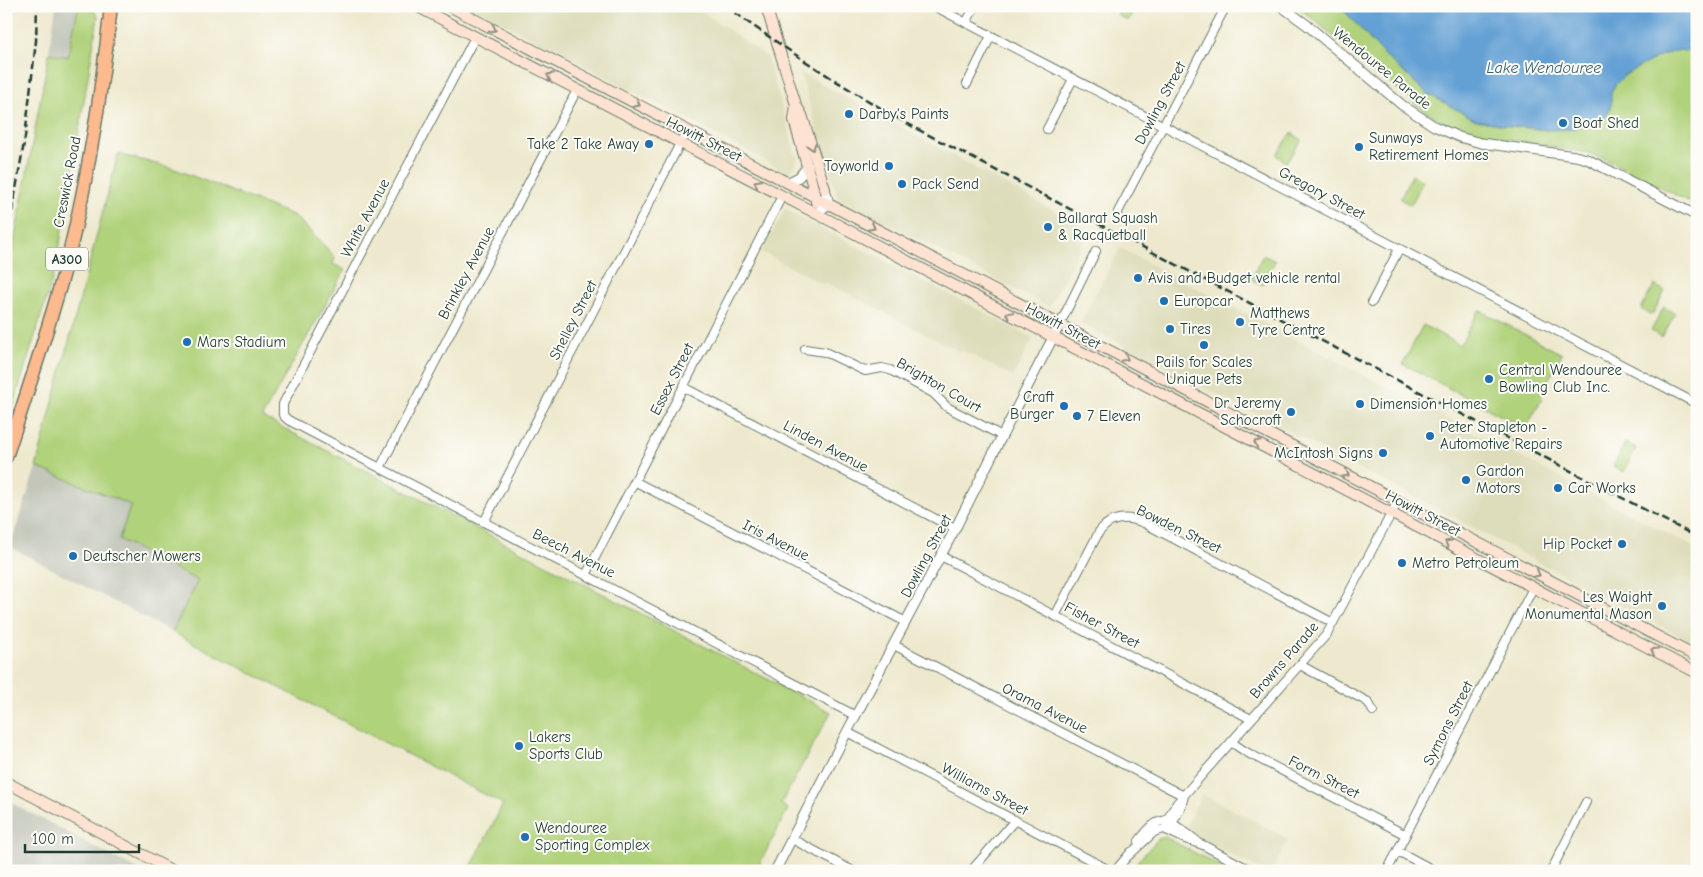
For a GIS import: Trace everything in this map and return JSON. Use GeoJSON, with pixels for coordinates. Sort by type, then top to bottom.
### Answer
{"type":"FeatureCollection","features":[{"type":"Feature","properties":{"kind":"highway","name":"Creswick Road"},"geometry":{"type":"LineString","coordinates":[[106,55],[111,6]]}},
{"type":"Feature","properties":{"kind":"highway","name":"Creswick Road"},"geometry":{"type":"LineString","coordinates":[[6,457],[69,253],[117,6]]}},
{"type":"Feature","properties":{"kind":"main road","name":"Howitt Street"},"geometry":{"type":"LineString","coordinates":[[416,6],[1697,673]]}},
{"type":"Feature","properties":{"kind":"main road","name":"Howitt Street"},"geometry":{"type":"LineString","coordinates":[[450,6],[1697,657]]}},
{"type":"Feature","properties":{"kind":"main road"},"geometry":{"type":"LineString","coordinates":[[766,6],[796,105],[802,115],[825,190]]}},
{"type":"Feature","properties":{"kind":"main road"},"geometry":{"type":"LineString","coordinates":[[796,105],[794,120],[816,198],[816,213]]}},
{"type":"Feature","properties":{"kind":"main road"},"geometry":{"type":"LineString","coordinates":[[903,258],[909,246]]}},
{"type":"Feature","properties":{"kind":"main road"},"geometry":{"type":"LineString","coordinates":[[6,782],[173,871]]}},
{"type":"Feature","properties":{"kind":"street","name":"Gregory Street"},"geometry":{"type":"LineString","coordinates":[[934,6],[1697,404]]}},
{"type":"Feature","properties":{"kind":"street"},"geometry":{"type":"LineString","coordinates":[[966,23],[975,6]]}},
{"type":"Feature","properties":{"kind":"street","name":"Dowling Street"},"geometry":{"type":"LineString","coordinates":[[1118,212],[1226,6]]}},
{"type":"Feature","properties":{"kind":"street","name":"Wendouree Parade"},"geometry":{"type":"LineString","coordinates":[[1281,6],[1307,25],[1402,105],[1434,126],[1459,137],[1481,143],[1587,159],[1697,216]]}},
{"type":"Feature","properties":{"kind":"street"},"geometry":{"type":"LineString","coordinates":[[967,84],[991,36]]}},
{"type":"Feature","properties":{"kind":"street","name":"White Avenue"},"geometry":{"type":"LineString","coordinates":[[282,413],[283,404],[475,37]]}},
{"type":"Feature","properties":{"kind":"street"},"geometry":{"type":"LineString","coordinates":[[1047,129],[1073,79]]}},
{"type":"Feature","properties":{"kind":"street","name":"Brinkley Avenue"},"geometry":{"type":"LineString","coordinates":[[380,468],[577,90]]}},
{"type":"Feature","properties":{"kind":"street","name":"Shelley Street"},"geometry":{"type":"LineString","coordinates":[[484,522],[687,130]]}},
{"type":"Feature","properties":{"kind":"street"},"geometry":{"type":"LineString","coordinates":[[787,183],[799,177],[808,166]]}},
{"type":"Feature","properties":{"kind":"street"},"geometry":{"type":"LineString","coordinates":[[816,213],[829,204],[825,190]]}},
{"type":"Feature","properties":{"kind":"street","name":"Essex Street"},"geometry":{"type":"LineString","coordinates":[[586,575],[782,196]]}},
{"type":"Feature","properties":{"kind":"street"},"geometry":{"type":"LineString","coordinates":[[1372,302],[1399,249]]}},
{"type":"Feature","properties":{"kind":"street","name":"Dowling Street"},"geometry":{"type":"LineString","coordinates":[[776,871],[847,732],[956,529],[1096,251]]}},
{"type":"Feature","properties":{"kind":"street","name":"Brighton Court"},"geometry":{"type":"LineString","coordinates":[[806,349],[825,352],[866,372],[882,368],[890,370],[935,394],[947,407],[1002,436]]}},
{"type":"Feature","properties":{"kind":"street","name":"Linden Avenue"},"geometry":{"type":"LineString","coordinates":[[683,387],[956,529]]}},
{"type":"Feature","properties":{"kind":"street","name":"Beech Avenue"},"geometry":{"type":"LineString","coordinates":[[282,413],[288,420],[856,716]]}},
{"type":"Feature","properties":{"kind":"street","name":"Iris Avenue"},"geometry":{"type":"LineString","coordinates":[[634,481],[906,622]]}},
{"type":"Feature","properties":{"kind":"street","name":"Browns Parade"},"geometry":{"type":"LineString","coordinates":[[1169,825],[1181,807],[1184,796],[1324,637],[1398,501]]}},
{"type":"Feature","properties":{"kind":"street","name":"Bowden Street"},"geometry":{"type":"LineString","coordinates":[[1055,616],[1098,532],[1107,523],[1119,518],[1126,518],[1144,523],[1333,623]]}},
{"type":"Feature","properties":{"kind":"street","name":"Fisher Street"},"geometry":{"type":"LineString","coordinates":[[941,556],[1251,719]]}},
{"type":"Feature","properties":{"kind":"street","name":"Symons Street"},"geometry":{"type":"LineString","coordinates":[[1387,871],[1533,588]]}},
{"type":"Feature","properties":{"kind":"street","name":"Orama Avenue"},"geometry":{"type":"LineString","coordinates":[[894,645],[1184,796]]}},
{"type":"Feature","properties":{"kind":"street"},"geometry":{"type":"LineString","coordinates":[[1300,665],[1368,702],[1373,711]]}},
{"type":"Feature","properties":{"kind":"street","name":"Williams Street"},"geometry":{"type":"LineString","coordinates":[[847,732],[1111,871]]}},
{"type":"Feature","properties":{"kind":"street","name":"Form Street"},"geometry":{"type":"LineString","coordinates":[[1230,742],[1254,757],[1406,835]]}},
{"type":"Feature","properties":{"kind":"street"},"geometry":{"type":"LineString","coordinates":[[1551,871],[1586,802]]}},
{"type":"Feature","properties":{"kind":"street"},"geometry":{"type":"LineString","coordinates":[[971,871],[1015,820]]}},
{"type":"Feature","properties":{"kind":"street"},"geometry":{"type":"LineString","coordinates":[[1115,871],[1154,823],[1160,821],[1169,825],[1185,839],[1208,848],[1252,871]]}},
{"type":"Feature","properties":{"kind":"street"},"geometry":{"type":"LineString","coordinates":[[792,838],[853,871]]}},
{"type":"Feature","properties":{"kind":"street"},"geometry":{"type":"LineString","coordinates":[[1398,851],[1435,871]]}},
{"type":"Feature","properties":{"kind":"shaded area"},"geometry":{"type":"Polygon","coordinates":[[[56,6],[78,6],[68,58],[49,53],[56,6]]]}},
{"type":"Feature","properties":{"kind":"shaded area"},"geometry":{"type":"Polygon","coordinates":[[[470,6],[695,6],[767,57],[797,160],[792,170],[787,172],[470,6]]]}},
{"type":"Feature","properties":{"kind":"shaded area"},"geometry":{"type":"Polygon","coordinates":[[[800,72],[1089,230],[1049,307],[838,198],[800,72]]]}},
{"type":"Feature","properties":{"kind":"shaded area"},"geometry":{"type":"Polygon","coordinates":[[[785,209],[1033,338],[1013,377],[762,252],[785,209]]]}},
{"type":"Feature","properties":{"kind":"shaded area"},"geometry":{"type":"Polygon","coordinates":[[[1120,248],[1697,549],[1697,645],[1080,323],[1120,248]]]}},
{"type":"Feature","properties":{"kind":"shaded area"},"geometry":{"type":"Polygon","coordinates":[[[36,467],[132,505],[119,539],[198,581],[172,632],[10,547],[36,467]]]}},
{"type":"Feature","properties":{"kind":"shaded area"},"geometry":{"type":"Polygon","coordinates":[[[1202,794],[1288,839],[1272,871],[1263,871],[1184,830],[1202,794]]]}},
{"type":"Feature","properties":{"kind":"shaded area"},"geometry":{"type":"Polygon","coordinates":[[[6,800],[140,871],[6,871],[6,800]]]}},
{"type":"Feature","properties":{"kind":"green space"},"geometry":{"type":"Polygon","coordinates":[[[1122,6],[1136,6],[1128,21],[1117,15],[1122,6]]]}},
{"type":"Feature","properties":{"kind":"green space"},"geometry":{"type":"Polygon","coordinates":[[[1297,6],[1340,6],[1385,56],[1428,94],[1476,120],[1510,126],[1548,130],[1611,108],[1611,92],[1615,85],[1631,71],[1673,51],[1681,50],[1697,54],[1697,206],[1612,162],[1588,153],[1466,132],[1449,125],[1426,112],[1297,6]]]}},
{"type":"Feature","properties":{"kind":"green space"},"geometry":{"type":"Polygon","coordinates":[[[78,8],[94,10],[98,17],[56,267],[6,430],[6,286],[49,53],[68,57],[78,8]]]}},
{"type":"Feature","properties":{"kind":"green space"},"geometry":{"type":"Polygon","coordinates":[[[1292,133],[1302,140],[1286,162],[1276,155],[1292,133]]]}},
{"type":"Feature","properties":{"kind":"green space"},"geometry":{"type":"Polygon","coordinates":[[[118,154],[172,168],[295,216],[335,257],[333,264],[345,270],[262,417],[831,712],[781,804],[788,809],[756,871],[469,871],[503,804],[172,632],[198,581],[119,539],[131,505],[36,467],[118,154]]]}},
{"type":"Feature","properties":{"kind":"green space"},"geometry":{"type":"Polygon","coordinates":[[[1412,175],[1423,181],[1411,205],[1400,199],[1412,175]]]}},
{"type":"Feature","properties":{"kind":"green space"},"geometry":{"type":"Polygon","coordinates":[[[1263,255],[1275,261],[1262,285],[1251,279],[1263,255]]]}},
{"type":"Feature","properties":{"kind":"green space"},"geometry":{"type":"Polygon","coordinates":[[[1654,285],[1665,291],[1652,315],[1641,309],[1654,285]]]}},
{"type":"Feature","properties":{"kind":"green space"},"geometry":{"type":"Polygon","coordinates":[[[1664,307],[1675,314],[1662,337],[1651,331],[1664,307]]]}},
{"type":"Feature","properties":{"kind":"green space","name":"Central Wendouree Bowling Club Inc."},"geometry":{"type":"Polygon","coordinates":[[[1479,310],[1562,354],[1541,394],[1542,398],[1526,429],[1403,364],[1423,325],[1460,345],[1479,310]]]}},
{"type":"Feature","properties":{"kind":"green space"},"geometry":{"type":"Polygon","coordinates":[[[1625,443],[1636,448],[1624,472],[1613,467],[1625,443]]]}},
{"type":"Feature","properties":{"kind":"green space"},"geometry":{"type":"Polygon","coordinates":[[[1165,837],[1229,871],[1129,871],[1158,839],[1165,837]]]}},
{"type":"Feature","properties":{"kind":"water","name":"Lake Wendouree"},"geometry":{"type":"Polygon","coordinates":[[[1340,6],[1697,6],[1697,54],[1680,50],[1662,55],[1626,74],[1611,92],[1611,108],[1604,119],[1572,129],[1548,130],[1510,126],[1476,120],[1428,94],[1385,56],[1340,6]]]}},
{"type":"Feature","properties":{"kind":"railway"},"geometry":{"type":"LineString","coordinates":[[6,247],[25,137],[36,41],[37,6]]}},
{"type":"Feature","properties":{"kind":"railway"},"geometry":{"type":"LineString","coordinates":[[725,6],[820,71],[919,130],[1697,537]]}},
{"type":"Feature","properties":{"kind":"place","name":"Darby's Paints"},"geometry":{"type":"Point","coordinates":[849,114]}},
{"type":"Feature","properties":{"kind":"place","name":"Boat Shed"},"geometry":{"type":"Point","coordinates":[1563,123]}},
{"type":"Feature","properties":{"kind":"place","name":"Take 2 Take Away"},"geometry":{"type":"Point","coordinates":[649,144]}},
{"type":"Feature","properties":{"kind":"place","name":"Sunways Retirement Homes"},"geometry":{"type":"Point","coordinates":[1359,147]}},
{"type":"Feature","properties":{"kind":"place","name":"Toyworld"},"geometry":{"type":"Point","coordinates":[889,166]}},
{"type":"Feature","properties":{"kind":"place","name":"Pack Send"},"geometry":{"type":"Point","coordinates":[902,184]}},
{"type":"Feature","properties":{"kind":"place","name":"Ballarat Squash & Racquetball"},"geometry":{"type":"Point","coordinates":[1048,227]}},
{"type":"Feature","properties":{"kind":"place","name":"Avis and Budget vehicle rental"},"geometry":{"type":"Point","coordinates":[1138,278]}},
{"type":"Feature","properties":{"kind":"place","name":"Europcar"},"geometry":{"type":"Point","coordinates":[1164,301]}},
{"type":"Feature","properties":{"kind":"place","name":"Matthews Tyre Centre"},"geometry":{"type":"Point","coordinates":[1240,322]}},
{"type":"Feature","properties":{"kind":"place","name":"Tires"},"geometry":{"type":"Point","coordinates":[1170,329]}},
{"type":"Feature","properties":{"kind":"place","name":"Mars Stadium"},"geometry":{"type":"Point","coordinates":[187,342]}},
{"type":"Feature","properties":{"kind":"place","name":"Pails for Scales Unique Pets"},"geometry":{"type":"Point","coordinates":[1204,345]}},
{"type":"Feature","properties":{"kind":"place","name":"Central Wendouree Bowling Club Inc."},"geometry":{"type":"Point","coordinates":[1489,379]}},
{"type":"Feature","properties":{"kind":"place","name":"Dimension Homes"},"geometry":{"type":"Point","coordinates":[1360,404]}},
{"type":"Feature","properties":{"kind":"place","name":"Craft Burger"},"geometry":{"type":"Point","coordinates":[1064,406]}},
{"type":"Feature","properties":{"kind":"place","name":"Dr Jeremy Schocroft"},"geometry":{"type":"Point","coordinates":[1291,412]}},
{"type":"Feature","properties":{"kind":"place","name":"7 Eleven"},"geometry":{"type":"Point","coordinates":[1077,416]}},
{"type":"Feature","properties":{"kind":"place","name":"Peter Stapleton - Automotive Repairs"},"geometry":{"type":"Point","coordinates":[1430,436]}},
{"type":"Feature","properties":{"kind":"place","name":"McIntosh Signs"},"geometry":{"type":"Point","coordinates":[1383,453]}},
{"type":"Feature","properties":{"kind":"place","name":"Gardon Motors"},"geometry":{"type":"Point","coordinates":[1466,480]}},
{"type":"Feature","properties":{"kind":"place","name":"Car Works"},"geometry":{"type":"Point","coordinates":[1558,488]}},
{"type":"Feature","properties":{"kind":"place","name":"Hip Pocket"},"geometry":{"type":"Point","coordinates":[1622,544]}},
{"type":"Feature","properties":{"kind":"place","name":"Deutscher Mowers"},"geometry":{"type":"Point","coordinates":[73,556]}},
{"type":"Feature","properties":{"kind":"place","name":"Metro Petroleum"},"geometry":{"type":"Point","coordinates":[1402,563]}},
{"type":"Feature","properties":{"kind":"place","name":"Les Waight Monumental Mason"},"geometry":{"type":"Point","coordinates":[1662,606]}},
{"type":"Feature","properties":{"kind":"place","name":"Lakers Sports Club"},"geometry":{"type":"Point","coordinates":[519,746]}},
{"type":"Feature","properties":{"kind":"place","name":"Wendouree Sporting Complex"},"geometry":{"type":"Point","coordinates":[525,837]}}]}
